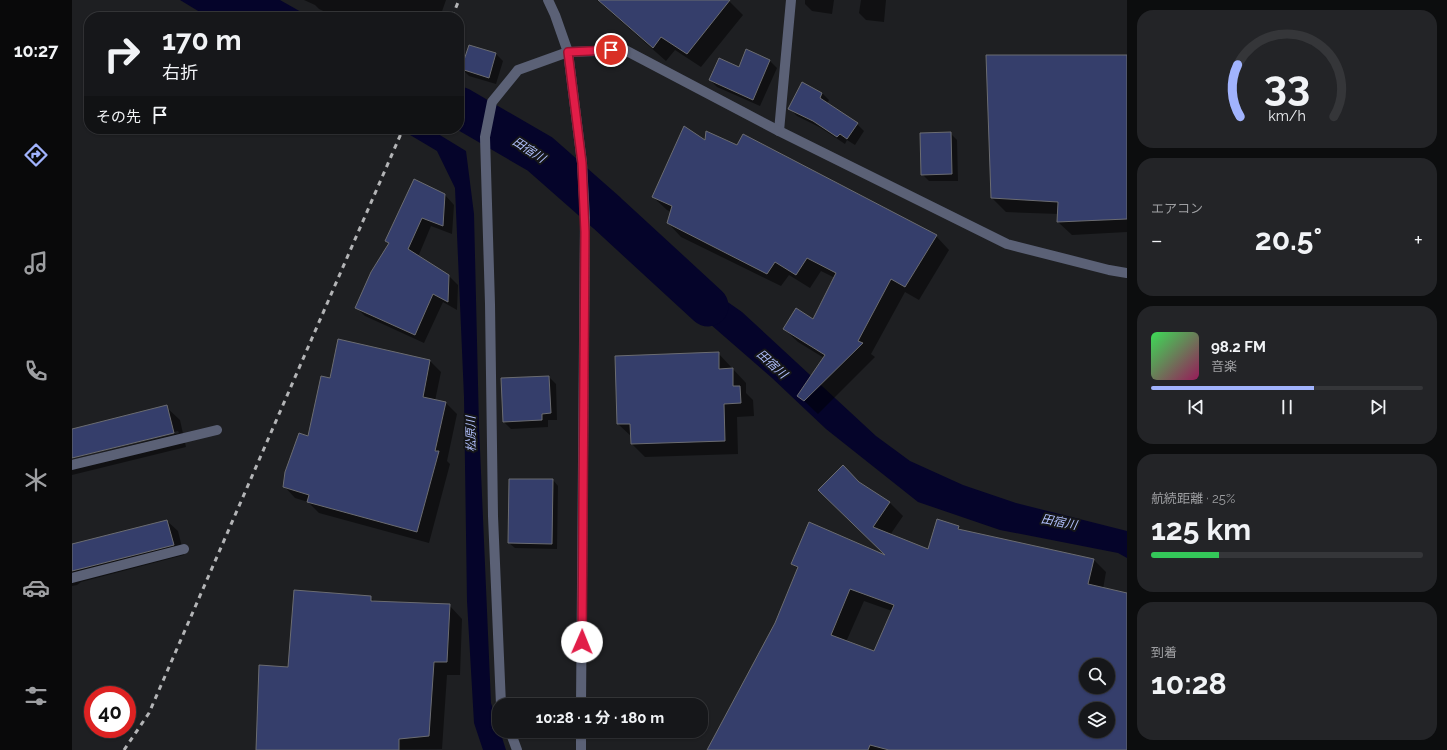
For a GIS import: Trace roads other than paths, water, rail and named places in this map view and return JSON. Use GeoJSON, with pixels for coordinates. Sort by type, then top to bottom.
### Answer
{"type":"FeatureCollection","features":[{"type":"Feature","properties":{"kind":"street"},"geometry":{"type":"LineString","coordinates":[[548,0],[568,52],[582,163],[584,218],[581,698]]}},
{"type":"Feature","properties":{"kind":"street"},"geometry":{"type":"LineString","coordinates":[[779,131],[791,0]]}},
{"type":"Feature","properties":{"kind":"street"},"geometry":{"type":"LineString","coordinates":[[500,698],[493,516],[490,304],[485,137],[492,102],[518,70],[568,52],[625,50],[779,131],[1007,244],[1109,270],[1127,273]]}},
{"type":"Feature","properties":{"kind":"street"},"geometry":{"type":"LineString","coordinates":[[72,465],[217,430]]}},
{"type":"Feature","properties":{"kind":"street"},"geometry":{"type":"LineString","coordinates":[[72,578],[184,549]]}},
{"type":"Feature","properties":{"kind":"street"},"geometry":{"type":"LineString","coordinates":[[513,738],[517,750]]}},
{"type":"Feature","properties":{"kind":"street"},"geometry":{"type":"LineString","coordinates":[[581,738],[581,750]]}},
{"type":"Feature","properties":{"kind":"water"},"geometry":{"type":"Polygon","coordinates":[[[180,0],[280,0],[301,12],[200,12],[180,0]]]}},
{"type":"Feature","properties":{"kind":"water"},"geometry":{"type":"Polygon","coordinates":[[[464,121],[473,136],[464,131],[464,121]]]}},
{"type":"Feature","properties":{"kind":"water","name":"松原川"},"geometry":{"type":"Polygon","coordinates":[[[408,134],[438,134],[466,151],[474,214],[479,426],[492,706],[492,738],[502,738],[506,750],[483,750],[474,723],[467,601],[464,397],[455,188],[437,151],[408,134]]]}},
{"type":"Feature","properties":{"kind":"water"},"geometry":{"type":"Polygon","coordinates":[[[672,263],[742,312],[876,436],[910,461],[963,485],[1016,503],[1127,531],[1127,558],[1118,553],[1000,530],[918,502],[826,429],[772,378],[710,324],[681,294],[659,276],[672,263]]]}},
{"type":"Feature","properties":{"kind":"waterway","name":"田宿川"},"geometry":{"type":"LineString","coordinates":[[464,110],[540,154],[607,213],[708,306]]}},
{"type":"Feature","properties":{"kind":"railway"},"geometry":{"type":"LineString","coordinates":[[454,12],[459,0]]}},
{"type":"Feature","properties":{"kind":"railway"},"geometry":{"type":"LineString","coordinates":[[124,750],[149,713],[401,134]]}}]}
